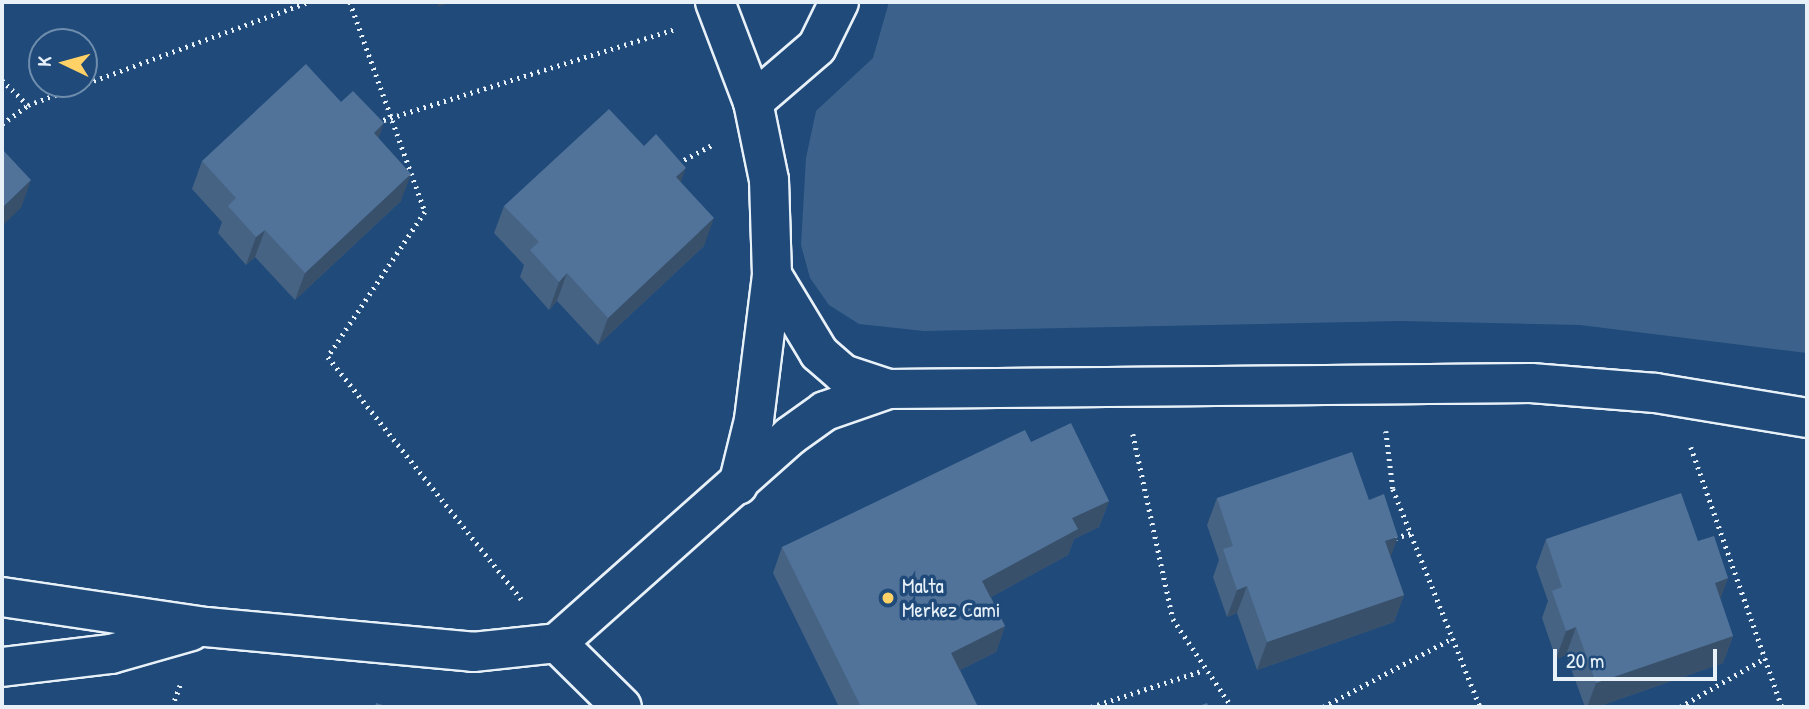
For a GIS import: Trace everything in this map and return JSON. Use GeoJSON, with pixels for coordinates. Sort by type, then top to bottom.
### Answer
{"type":"FeatureCollection","features":[{"type":"Feature","properties":{"kind":"street"},"geometry":{"type":"LineString","coordinates":[[757,115],[817,47],[839,2]]}},
{"type":"Feature","properties":{"kind":"street"},"geometry":{"type":"LineString","coordinates":[[717,9],[757,115],[769,180],[772,275],[754,420],[738,485]]}},
{"type":"Feature","properties":{"kind":"street"},"geometry":{"type":"LineString","coordinates":[[772,275],[819,353],[843,374],[888,388],[1123,389],[1531,383],[1673,396],[1807,418]]}},
{"type":"Feature","properties":{"kind":"street"},"geometry":{"type":"LineString","coordinates":[[2,597],[206,626],[473,652],[557,643],[825,411],[888,388]]}},
{"type":"Feature","properties":{"kind":"street"},"geometry":{"type":"LineString","coordinates":[[2,667],[111,654],[206,626]]}},
{"type":"Feature","properties":{"kind":"street"},"geometry":{"type":"LineString","coordinates":[[557,643],[622,707]]}},
{"type":"Feature","properties":{"kind":"path"},"geometry":{"type":"LineString","coordinates":[[2,124],[28,105],[308,2]]}},
{"type":"Feature","properties":{"kind":"path"},"geometry":{"type":"LineString","coordinates":[[350,2],[425,212],[328,357],[557,643]]}},
{"type":"Feature","properties":{"kind":"path"},"geometry":{"type":"LineString","coordinates":[[369,128],[390,114],[717,9]]}},
{"type":"Feature","properties":{"kind":"path"},"geometry":{"type":"LineString","coordinates":[[2,80],[28,105]]}},
{"type":"Feature","properties":{"kind":"path"},"geometry":{"type":"LineString","coordinates":[[671,170],[757,115]]}},
{"type":"Feature","properties":{"kind":"path"},"geometry":{"type":"LineString","coordinates":[[1386,384],[1388,464],[1410,533],[1480,707]]}},
{"type":"Feature","properties":{"kind":"path"},"geometry":{"type":"LineString","coordinates":[[1123,389],[1173,619],[1204,670],[1232,707]]}},
{"type":"Feature","properties":{"kind":"path"},"geometry":{"type":"LineString","coordinates":[[1673,396],[1782,707]]}},
{"type":"Feature","properties":{"kind":"path"},"geometry":{"type":"LineString","coordinates":[[1381,543],[1410,533]]}},
{"type":"Feature","properties":{"kind":"path"},"geometry":{"type":"LineString","coordinates":[[1724,581],[1736,577]]}},
{"type":"Feature","properties":{"kind":"path"},"geometry":{"type":"LineString","coordinates":[[1323,707],[1453,638]]}},
{"type":"Feature","properties":{"kind":"path"},"geometry":{"type":"LineString","coordinates":[[1680,707],[1765,658]]}},
{"type":"Feature","properties":{"kind":"path"},"geometry":{"type":"LineString","coordinates":[[1091,707],[1204,670]]}},
{"type":"Feature","properties":{"kind":"shaded area"},"geometry":{"type":"Polygon","coordinates":[[[889,2],[1807,2],[1807,353],[1580,325],[1400,321],[924,331],[859,324],[829,305],[810,278],[801,245],[806,158],[816,111],[873,58],[889,2]]]}},
{"type":"Feature","properties":{"kind":"building"},"geometry":{"type":"Polygon","coordinates":[[[306,64],[341,102],[353,91],[384,123],[374,133],[411,174],[305,273],[265,230],[256,237],[228,206],[236,198],[202,161],[306,64]]]}},
{"type":"Feature","properties":{"kind":"building"},"geometry":{"type":"Polygon","coordinates":[[[609,109],[644,146],[656,134],[686,168],[676,177],[714,218],[608,318],[567,273],[559,282],[530,250],[539,242],[504,206],[609,109]]]}},
{"type":"Feature","properties":{"kind":"building"},"geometry":{"type":"Polygon","coordinates":[[[2,149],[31,180],[2,208],[2,149]]]}},
{"type":"Feature","properties":{"kind":"building"},"geometry":{"type":"Polygon","coordinates":[[[1071,423],[1109,501],[1072,518],[1078,529],[982,581],[1005,626],[951,653],[977,705],[861,707],[782,547],[1025,430],[1031,442],[1071,423]]]}},
{"type":"Feature","properties":{"kind":"building"},"geometry":{"type":"Polygon","coordinates":[[[1352,452],[1369,500],[1384,494],[1398,537],[1385,541],[1404,595],[1267,642],[1247,586],[1237,590],[1223,549],[1233,546],[1217,498],[1352,452]]]}},
{"type":"Feature","properties":{"kind":"building"},"geometry":{"type":"Polygon","coordinates":[[[1681,493],[1698,541],[1714,536],[1728,578],[1715,583],[1733,636],[1596,683],[1576,627],[1566,631],[1552,591],[1562,587],[1546,539],[1681,493]]]}},
{"type":"Feature","properties":{"kind":"place","name":"Malta Merkez Cami"},"geometry":{"type":"Point","coordinates":[888,598]}}]}
